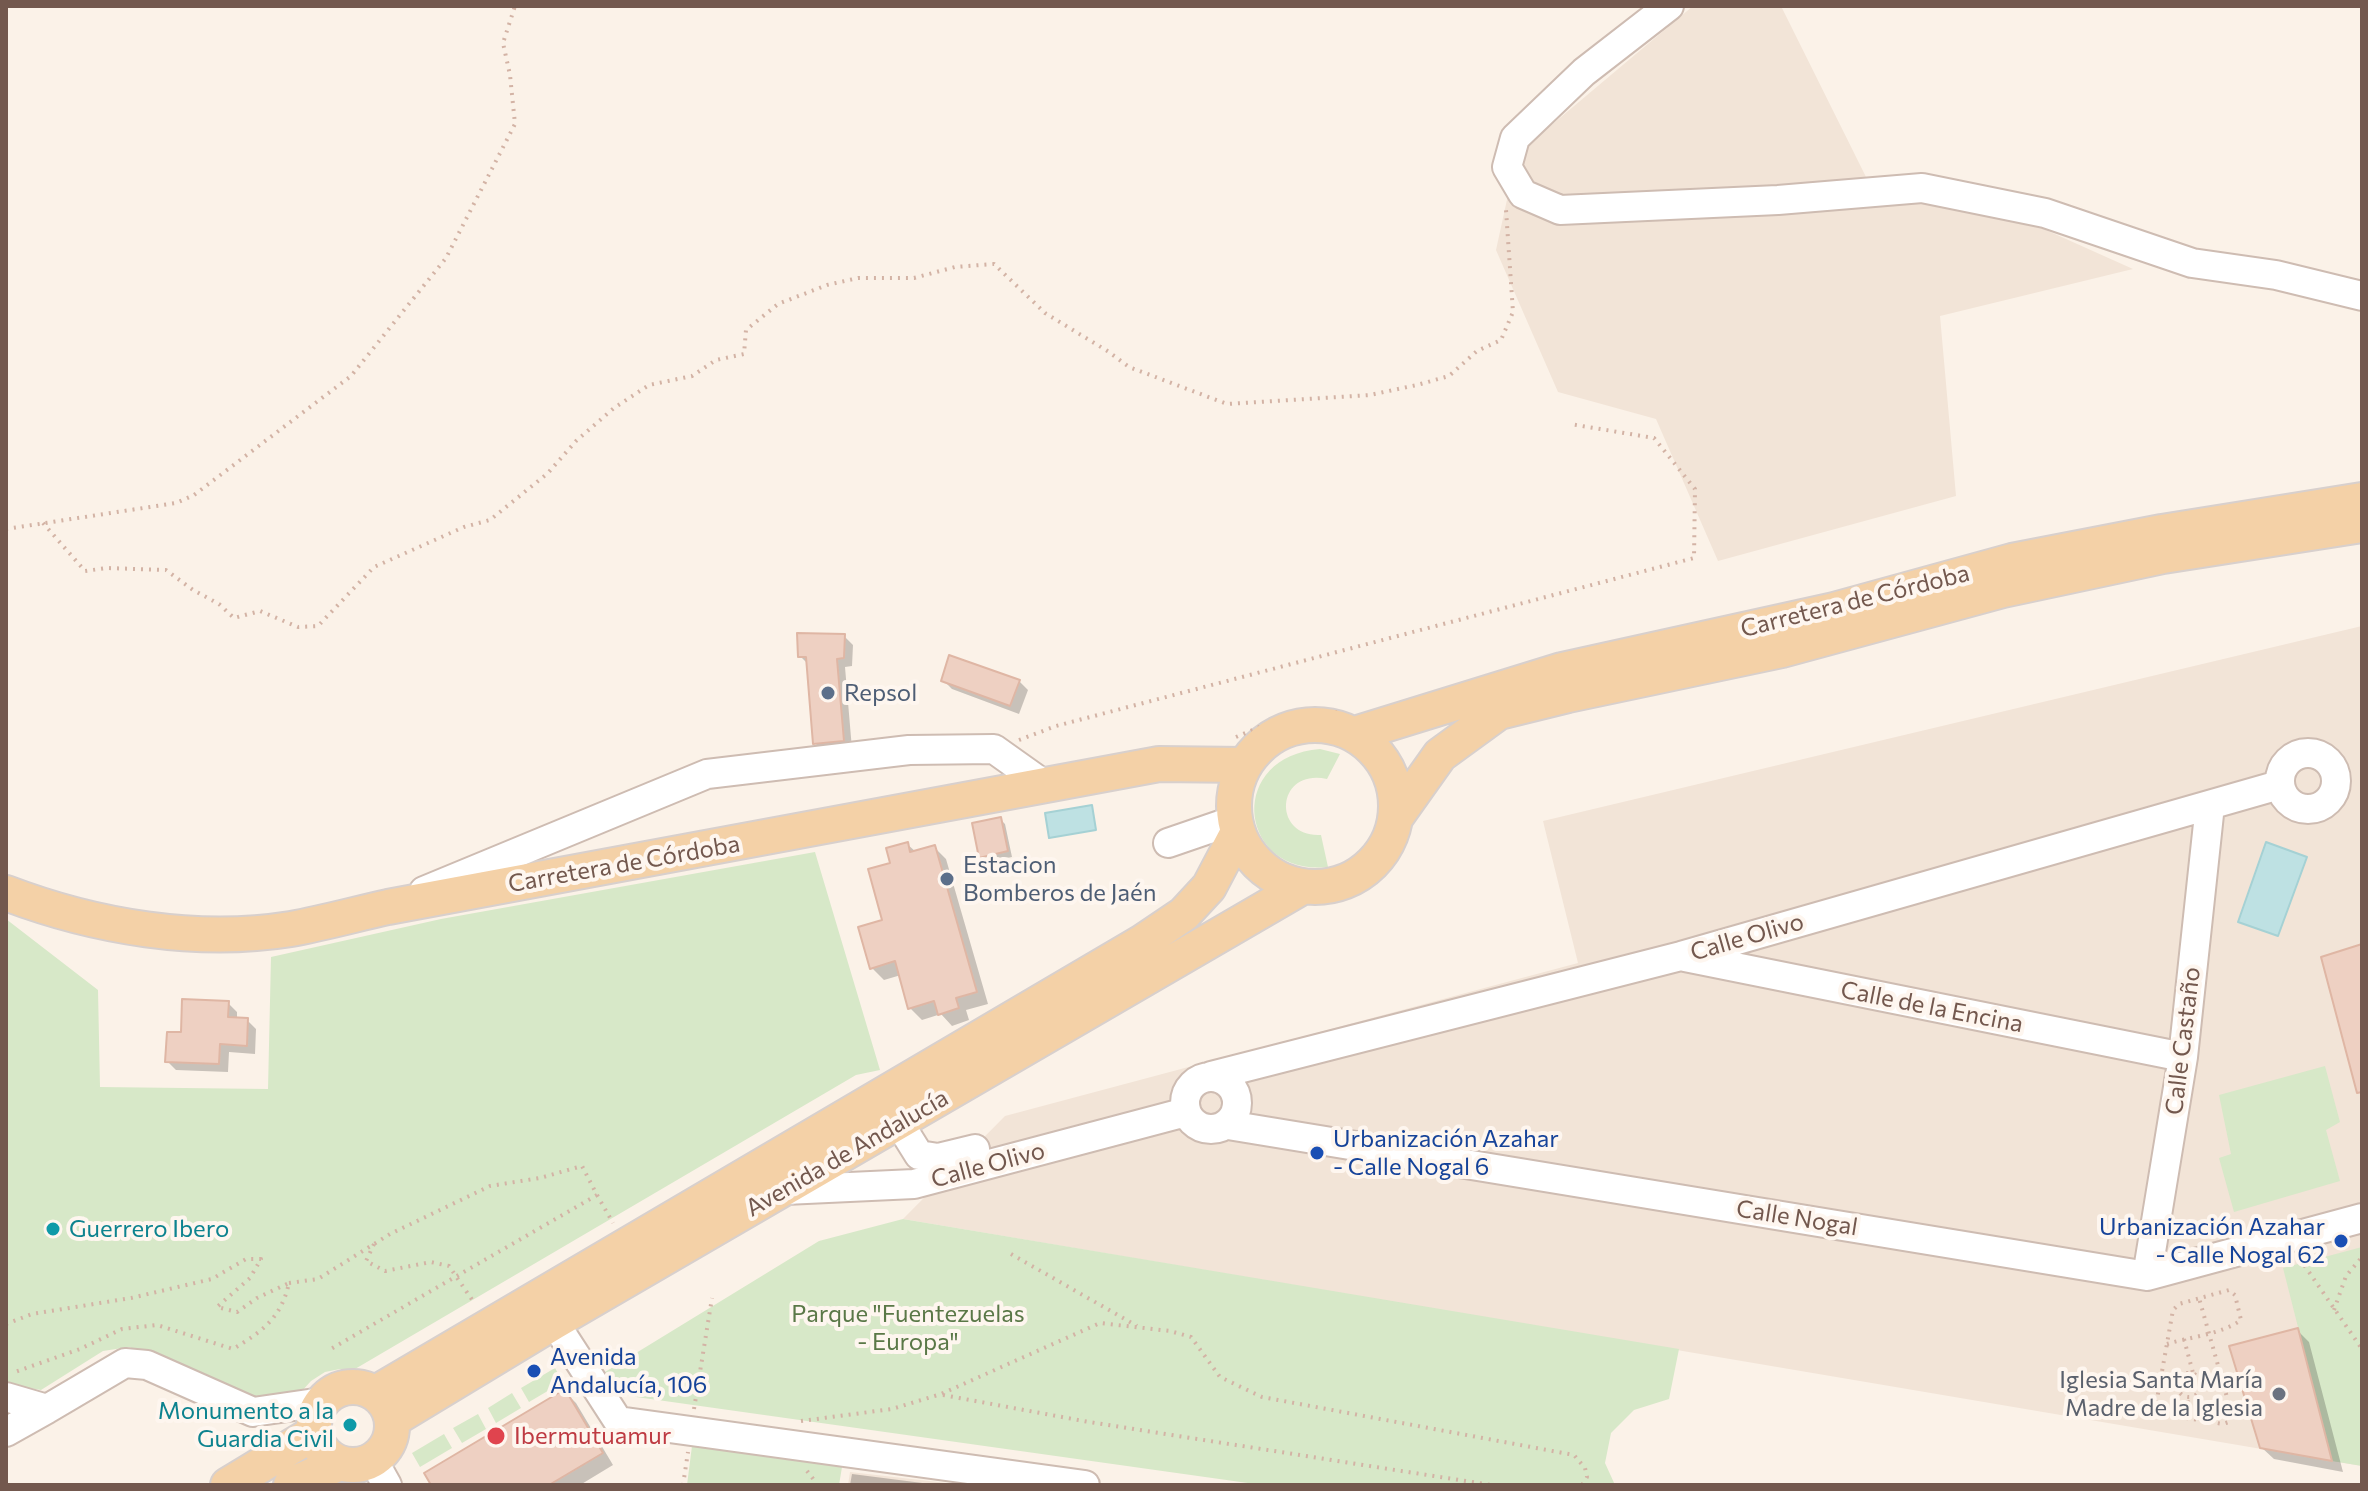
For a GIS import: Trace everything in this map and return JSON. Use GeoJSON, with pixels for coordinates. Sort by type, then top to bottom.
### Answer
{"type":"FeatureCollection","features":[{"type":"Feature","properties":{"kind":"main road","name":"Carretera de Córdoba"},"geometry":{"type":"LineString","coordinates":[[1355,734],[1562,670],[1834,610],[2012,561],[2162,532],[2362,500]]}},
{"type":"Feature","properties":{"kind":"main road","name":"Carretera de Córdoba"},"geometry":{"type":"LineString","coordinates":[[1396,817],[1440,755],[1499,712],[1782,650],[2017,587],[2163,556],[2362,525]]}},
{"type":"Feature","properties":{"kind":"main road"},"geometry":{"type":"LineString","coordinates":[[1306,725],[1331,726],[1355,734],[1374,749],[1388,769],[1396,792],[1396,817],[1389,841],[1374,863],[1353,878],[1328,886],[1302,887],[1278,879],[1258,864],[1243,844],[1237,826],[1235,792],[1245,765],[1271,739],[1282,732],[1306,725]]}},
{"type":"Feature","properties":{"kind":"main road","name":"Carretera de Córdoba"},"geometry":{"type":"LineString","coordinates":[[6,893],[80,916],[164,932],[227,933],[290,929],[388,907],[1159,764],[1245,765]]}},
{"type":"Feature","properties":{"kind":"main road","name":"Avenida de Andalucía"},"geometry":{"type":"LineString","coordinates":[[384,1407],[1184,914],[1209,887],[1237,826]]}},
{"type":"Feature","properties":{"kind":"main road","name":"Avenida de Andalucía"},"geometry":{"type":"LineString","coordinates":[[384,1407],[554,1322],[1302,887]]}},
{"type":"Feature","properties":{"kind":"main road"},"geometry":{"type":"LineString","coordinates":[[228,1485],[318,1417],[342,1388],[353,1386],[384,1407],[389,1443],[367,1469],[291,1485]]}},
{"type":"Feature","properties":{"kind":"main road"},"geometry":{"type":"LineString","coordinates":[[318,1417],[324,1452],[367,1469]]}},
{"type":"Feature","properties":{"kind":"street"},"geometry":{"type":"LineString","coordinates":[[1669,6],[1584,72],[1515,138],[1507,167],[1523,194],[1560,210],[1778,200],[1922,188],[2045,213],[2192,263],[2276,275],[2362,296]]}},
{"type":"Feature","properties":{"kind":"street"},"geometry":{"type":"LineString","coordinates":[[388,907],[707,774],[909,750],[994,749],[1046,786]]}},
{"type":"Feature","properties":{"kind":"street"},"geometry":{"type":"LineString","coordinates":[[2305,752],[2323,756],[2348,769],[2331,798],[2315,808],[2296,807],[2288,802],[2279,785],[2282,767],[2296,754],[2305,752]]}},
{"type":"Feature","properties":{"kind":"street","name":"Calle Olivo"},"geometry":{"type":"LineString","coordinates":[[1211,1076],[1681,956],[2279,785]]}},
{"type":"Feature","properties":{"kind":"street","name":"Calle Castaño"},"geometry":{"type":"LineString","coordinates":[[2147,1276],[2183,1057],[2210,805]]}},
{"type":"Feature","properties":{"kind":"street"},"geometry":{"type":"LineString","coordinates":[[1168,843],[1237,826]]}},
{"type":"Feature","properties":{"kind":"street","name":"Calle de la Encina"},"geometry":{"type":"LineString","coordinates":[[1681,956],[2183,1057]]}},
{"type":"Feature","properties":{"kind":"street"},"geometry":{"type":"LineString","coordinates":[[1211,1076],[1227,1081],[1237,1094],[1237,1111],[1228,1125],[1212,1130],[1196,1125],[1186,1104],[1195,1081],[1211,1076]]}},
{"type":"Feature","properties":{"kind":"street","name":"Calle Olivo"},"geometry":{"type":"LineString","coordinates":[[899,1123],[919,1155],[938,1158],[1186,1104]]}},
{"type":"Feature","properties":{"kind":"street","name":"Calle Olivo"},"geometry":{"type":"LineString","coordinates":[[785,1190],[914,1184],[1186,1104]]}},
{"type":"Feature","properties":{"kind":"street","name":"Calle Nogal"},"geometry":{"type":"LineString","coordinates":[[1228,1125],[2147,1276],[2362,1218]]}},
{"type":"Feature","properties":{"kind":"street"},"geometry":{"type":"LineString","coordinates":[[554,1322],[618,1421],[1075,1484]]}},
{"type":"Feature","properties":{"kind":"street"},"geometry":{"type":"LineString","coordinates":[[6,1432],[125,1363],[147,1365],[253,1412],[318,1417]]}},
{"type":"Feature","properties":{"kind":"street"},"geometry":{"type":"LineString","coordinates":[[6,1397],[47,1409]]}},
{"type":"Feature","properties":{"kind":"path"},"geometry":{"type":"LineString","coordinates":[[6,529],[176,503],[194,495],[351,376],[446,258],[515,124],[503,43],[515,6]]}},
{"type":"Feature","properties":{"kind":"path"},"geometry":{"type":"LineString","coordinates":[[43,523],[85,571],[107,568],[166,570],[219,604],[234,618],[260,611],[298,627],[318,626],[374,567],[464,527],[490,520],[548,473],[576,441],[614,408],[649,385],[692,376],[716,360],[744,354],[746,330],[778,304],[827,285],[858,278],[914,278],[955,267],[994,264],[1045,313],[1129,367],[1179,384],[1199,396],[1227,404],[1370,395],[1417,385],[1449,376],[1477,351],[1501,340],[1513,312],[1506,204],[1513,176]]}},
{"type":"Feature","properties":{"kind":"path"},"geometry":{"type":"LineString","coordinates":[[994,749],[1056,726],[1694,558],[1695,489],[1654,438],[1570,424]]}},
{"type":"Feature","properties":{"kind":"path"},"geometry":{"type":"LineString","coordinates":[[6,1324],[32,1314],[131,1298],[212,1279],[246,1259],[261,1259],[250,1278],[217,1307],[237,1312],[257,1298],[289,1283],[318,1279],[375,1242],[490,1186],[540,1178],[582,1166],[613,1223]]}},
{"type":"Feature","properties":{"kind":"path"},"geometry":{"type":"LineString","coordinates":[[329,1350],[597,1195]]}},
{"type":"Feature","properties":{"kind":"path"},"geometry":{"type":"LineString","coordinates":[[375,1242],[366,1261],[385,1271],[431,1262],[449,1266],[475,1305]]}},
{"type":"Feature","properties":{"kind":"path"},"geometry":{"type":"LineString","coordinates":[[1011,1254],[1139,1327]]}},
{"type":"Feature","properties":{"kind":"path"},"geometry":{"type":"LineString","coordinates":[[2297,1256],[2362,1349]]}},
{"type":"Feature","properties":{"kind":"path"},"geometry":{"type":"LineString","coordinates":[[2334,1310],[2346,1276],[2362,1257]]}},
{"type":"Feature","properties":{"kind":"path"},"geometry":{"type":"LineString","coordinates":[[6,1374],[80,1349],[122,1329],[157,1325],[233,1349],[259,1333],[284,1306],[289,1283]]}},
{"type":"Feature","properties":{"kind":"path"},"geometry":{"type":"LineString","coordinates":[[2167,1344],[2208,1332],[2234,1325],[2241,1320],[2235,1295],[2229,1290],[2199,1298],[2179,1304],[2173,1310],[2156,1405],[2162,1414],[2223,1424],[2229,1422],[2232,1415],[2208,1332],[2199,1298]]}},
{"type":"Feature","properties":{"kind":"path"},"geometry":{"type":"LineString","coordinates":[[694,1409],[712,1298]]}},
{"type":"Feature","properties":{"kind":"path"},"geometry":{"type":"LineString","coordinates":[[788,1422],[892,1409],[941,1394],[1100,1323],[1191,1337],[1220,1377],[1262,1397],[1574,1455],[1585,1468],[1587,1477],[1582,1485]]}},
{"type":"Feature","properties":{"kind":"path"},"geometry":{"type":"LineString","coordinates":[[2184,1339],[2193,1373],[2201,1386],[2198,1393],[2188,1398]]}},
{"type":"Feature","properties":{"kind":"path"},"geometry":{"type":"LineString","coordinates":[[2188,1398],[2178,1392],[2176,1383],[2180,1376],[2193,1373]]}},
{"type":"Feature","properties":{"kind":"path"},"geometry":{"type":"LineString","coordinates":[[941,1394],[1089,1422],[1491,1485]]}},
{"type":"Feature","properties":{"kind":"path"},"geometry":{"type":"LineString","coordinates":[[2186,1418],[2188,1398]]}},
{"type":"Feature","properties":{"kind":"path"},"geometry":{"type":"LineString","coordinates":[[683,1485],[690,1441]]}},
{"type":"Feature","properties":{"kind":"shaded area"},"geometry":{"type":"Polygon","coordinates":[[[1693,6],[1781,6],[1866,177],[2008,213],[2133,269],[1940,316],[1956,496],[1718,561],[1656,419],[1558,392],[1496,250],[1517,154],[1693,6]]]}},
{"type":"Feature","properties":{"kind":"shaded area"},"geometry":{"type":"Polygon","coordinates":[[[2362,626],[2362,1466],[903,1219],[1005,1116],[1578,963],[1543,821],[2362,626]]]}},
{"type":"Feature","properties":{"kind":"shaded area"},"geometry":{"type":"Polygon","coordinates":[[[850,1472],[964,1485],[848,1485],[850,1472]]]}},
{"type":"Feature","properties":{"kind":"green space"},"geometry":{"type":"Polygon","coordinates":[[[1320,749],[1340,754],[1327,779],[1310,778],[1297,784],[1289,793],[1286,804],[1294,826],[1305,833],[1321,835],[1328,867],[1298,865],[1276,854],[1261,836],[1255,815],[1257,792],[1268,772],[1289,757],[1320,749]]]}},
{"type":"Feature","properties":{"kind":"green space"},"geometry":{"type":"Polygon","coordinates":[[[815,852],[880,1070],[856,1075],[355,1369],[325,1372],[301,1392],[268,1403],[129,1347],[103,1351],[41,1390],[6,1384],[6,919],[98,990],[100,1087],[268,1089],[271,957],[441,919],[815,852]]]}},
{"type":"Feature","properties":{"kind":"green space"},"geometry":{"type":"Polygon","coordinates":[[[2325,1066],[2340,1122],[2326,1130],[2340,1181],[2234,1212],[2219,1158],[2231,1154],[2219,1095],[2325,1066]]]}},
{"type":"Feature","properties":{"kind":"green space","name":"Parque \"Fuentezuelas - Europa\""},"geometry":{"type":"Polygon","coordinates":[[[903,1219],[1679,1349],[1669,1399],[1634,1410],[1611,1433],[1605,1463],[1615,1485],[1262,1485],[622,1395],[605,1372],[819,1241],[903,1219]]]}},
{"type":"Feature","properties":{"kind":"green space"},"geometry":{"type":"Polygon","coordinates":[[[2362,1247],[2362,1466],[2332,1461],[2283,1268],[2362,1247]]]}},
{"type":"Feature","properties":{"kind":"green space"},"geometry":{"type":"Polygon","coordinates":[[[555,1368],[563,1382],[529,1402],[521,1388],[555,1368]]]}},
{"type":"Feature","properties":{"kind":"green space"},"geometry":{"type":"Polygon","coordinates":[[[512,1393],[521,1408],[496,1423],[488,1408],[512,1393]]]}},
{"type":"Feature","properties":{"kind":"green space"},"geometry":{"type":"Polygon","coordinates":[[[478,1414],[486,1429],[462,1443],[453,1428],[478,1414]]]}},
{"type":"Feature","properties":{"kind":"green space"},"geometry":{"type":"Polygon","coordinates":[[[444,1434],[452,1448],[420,1467],[412,1453],[444,1434]]]}},
{"type":"Feature","properties":{"kind":"green space"},"geometry":{"type":"Polygon","coordinates":[[[692,1446],[842,1467],[839,1485],[687,1485],[692,1446]]]}},
{"type":"Feature","properties":{"kind":"water"},"geometry":{"type":"Polygon","coordinates":[[[1092,805],[1096,830],[1049,838],[1045,813],[1092,805]]]}},
{"type":"Feature","properties":{"kind":"water"},"geometry":{"type":"Polygon","coordinates":[[[2266,842],[2307,857],[2278,936],[2238,922],[2266,842]]]}},
{"type":"Feature","properties":{"kind":"building"},"geometry":{"type":"Polygon","coordinates":[[[797,633],[845,634],[844,658],[837,659],[844,741],[813,744],[806,657],[798,657],[797,633]]]}},
{"type":"Feature","properties":{"kind":"building"},"geometry":{"type":"Polygon","coordinates":[[[949,655],[1020,680],[1010,706],[941,681],[949,655]]]}},
{"type":"Feature","properties":{"kind":"building"},"geometry":{"type":"Polygon","coordinates":[[[1001,817],[1008,851],[979,858],[972,823],[1001,817]]]}},
{"type":"Feature","properties":{"kind":"building"},"geometry":{"type":"Polygon","coordinates":[[[908,842],[910,852],[935,845],[977,992],[956,998],[959,1008],[938,1015],[934,1001],[908,1009],[895,961],[870,969],[858,927],[882,920],[868,869],[890,863],[886,848],[908,842]]]}},
{"type":"Feature","properties":{"kind":"building"},"geometry":{"type":"Polygon","coordinates":[[[2362,944],[2362,1092],[2357,1093],[2321,957],[2362,944]]]}},
{"type":"Feature","properties":{"kind":"building"},"geometry":{"type":"Polygon","coordinates":[[[182,999],[229,1001],[228,1017],[248,1018],[247,1046],[220,1044],[219,1064],[165,1062],[167,1032],[181,1032],[182,999]]]}},
{"type":"Feature","properties":{"kind":"building","name":"Iglesia Santa María Madre de la Iglesia"},"geometry":{"type":"Polygon","coordinates":[[[2298,1328],[2332,1461],[2260,1448],[2229,1346],[2298,1328]]]}},
{"type":"Feature","properties":{"kind":"building"},"geometry":{"type":"Polygon","coordinates":[[[565,1389],[603,1453],[549,1485],[431,1485],[424,1473],[565,1389]]]}},
{"type":"Feature","properties":{"kind":"place","name":"Repsol"},"geometry":{"type":"Point","coordinates":[828,693]}},
{"type":"Feature","properties":{"kind":"place","name":"Estacion Bomberos de Jaén"},"geometry":{"type":"Point","coordinates":[947,879]}},
{"type":"Feature","properties":{"kind":"place","name":"Urbanización Azahar - Calle Nogal 6"},"geometry":{"type":"Point","coordinates":[1317,1153]}},
{"type":"Feature","properties":{"kind":"place","name":"Guerrero Ibero"},"geometry":{"type":"Point","coordinates":[53,1229]}},
{"type":"Feature","properties":{"kind":"place","name":"Urbanización Azahar - Calle Nogal 62"},"geometry":{"type":"Point","coordinates":[2341,1241]}},
{"type":"Feature","properties":{"kind":"place","name":"Avenida Andalucía, 106"},"geometry":{"type":"Point","coordinates":[534,1371]}},
{"type":"Feature","properties":{"kind":"place","name":"Iglesia Santa María Madre de la Iglesia"},"geometry":{"type":"Point","coordinates":[2279,1394]}},
{"type":"Feature","properties":{"kind":"place","name":"Monumento a la Guardia Civil"},"geometry":{"type":"Point","coordinates":[350,1425]}},
{"type":"Feature","properties":{"kind":"place","name":"Ibermutuamur"},"geometry":{"type":"Point","coordinates":[496,1436]}}]}
